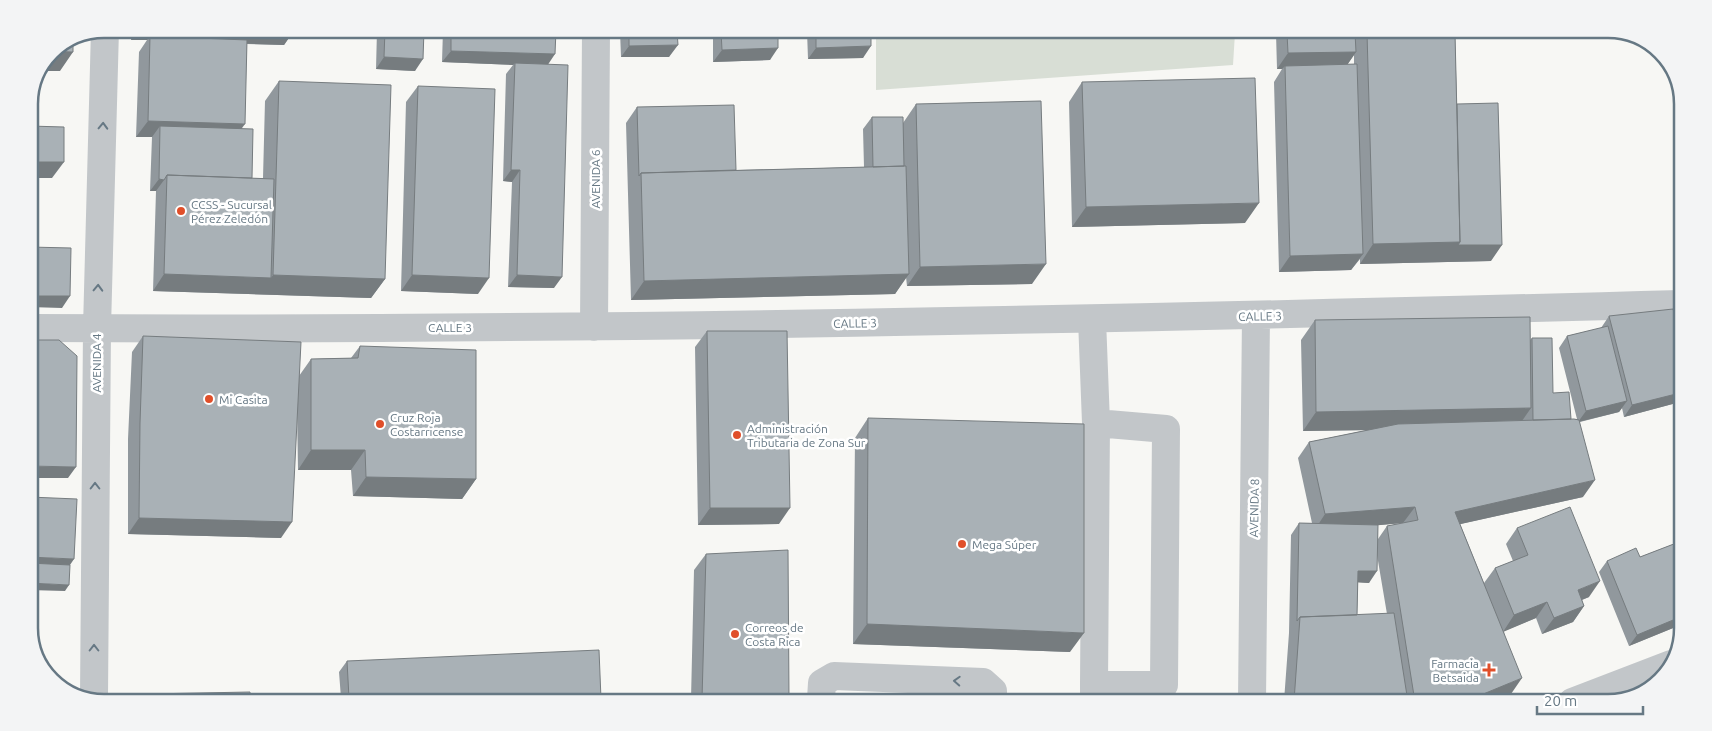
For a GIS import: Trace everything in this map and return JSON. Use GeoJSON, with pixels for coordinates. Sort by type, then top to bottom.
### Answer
{"type":"FeatureCollection","features":[{"type":"Feature","properties":{"kind":"street","name":"AVENIDA 4"},"geometry":{"type":"LineString","coordinates":[[94,693],[97,328],[106,37]]}},
{"type":"Feature","properties":{"kind":"street","name":"AVENIDA 6"},"geometry":{"type":"LineString","coordinates":[[594,327],[596,37]]}},
{"type":"Feature","properties":{"kind":"street","name":"CALLE 3"},"geometry":{"type":"LineString","coordinates":[[38,328],[594,327],[1256,316],[1674,304]]}},
{"type":"Feature","properties":{"kind":"street","name":"AVENIDA 8"},"geometry":{"type":"LineString","coordinates":[[1252,694],[1256,316]]}},
{"type":"Feature","properties":{"kind":"street"},"geometry":{"type":"LineString","coordinates":[[1092,319],[1096,423],[1094,693],[1164,685],[1166,429],[1096,423]]}},
{"type":"Feature","properties":{"kind":"street"},"geometry":{"type":"LineString","coordinates":[[1593,694],[1661,668]]}},
{"type":"Feature","properties":{"kind":"street"},"geometry":{"type":"LineString","coordinates":[[821,694],[822,683],[834,676],[983,682],[993,691],[993,694]]}},
{"type":"Feature","properties":{"kind":"shaded area"},"geometry":{"type":"Polygon","coordinates":[[[876,37],[1235,37],[1233,65],[876,90],[876,37]]]}},
{"type":"Feature","properties":{"kind":"building"},"geometry":{"type":"Polygon","coordinates":[[[150,37],[247,40],[245,124],[148,121],[150,37]]]}},
{"type":"Feature","properties":{"kind":"building"},"geometry":{"type":"Polygon","coordinates":[[[385,37],[424,37],[423,59],[384,57],[385,37]]]}},
{"type":"Feature","properties":{"kind":"building"},"geometry":{"type":"Polygon","coordinates":[[[451,37],[556,37],[555,54],[451,51],[451,37]]]}},
{"type":"Feature","properties":{"kind":"building"},"geometry":{"type":"Polygon","coordinates":[[[629,37],[677,37],[678,45],[629,46],[629,37]]]}},
{"type":"Feature","properties":{"kind":"building"},"geometry":{"type":"Polygon","coordinates":[[[721,37],[778,37],[778,48],[722,50],[721,37]]]}},
{"type":"Feature","properties":{"kind":"building"},"geometry":{"type":"Polygon","coordinates":[[[816,37],[871,37],[871,46],[816,48],[816,37]]]}},
{"type":"Feature","properties":{"kind":"building"},"geometry":{"type":"Polygon","coordinates":[[[1287,37],[1355,37],[1356,52],[1288,53],[1287,37]]]}},
{"type":"Feature","properties":{"kind":"building"},"geometry":{"type":"Polygon","coordinates":[[[1367,37],[1455,37],[1460,242],[1373,244],[1367,37]]]}},
{"type":"Feature","properties":{"kind":"building"},"geometry":{"type":"Polygon","coordinates":[[[73,45],[73,52],[63,52],[73,45]]]}},
{"type":"Feature","properties":{"kind":"building"},"geometry":{"type":"Polygon","coordinates":[[[515,63],[568,65],[562,277],[517,275],[520,170],[511,170],[515,63]]]}},
{"type":"Feature","properties":{"kind":"building"},"geometry":{"type":"Polygon","coordinates":[[[1357,64],[1363,254],[1290,256],[1285,66],[1357,64]]]}},
{"type":"Feature","properties":{"kind":"building"},"geometry":{"type":"Polygon","coordinates":[[[1255,78],[1259,203],[1086,207],[1082,82],[1255,78]]]}},
{"type":"Feature","properties":{"kind":"building"},"geometry":{"type":"Polygon","coordinates":[[[279,81],[391,85],[385,279],[273,275],[279,81]]]}},
{"type":"Feature","properties":{"kind":"building"},"geometry":{"type":"Polygon","coordinates":[[[418,86],[495,89],[489,278],[412,275],[418,86]]]}},
{"type":"Feature","properties":{"kind":"building"},"geometry":{"type":"Polygon","coordinates":[[[1041,101],[1046,264],[920,267],[916,104],[1041,101]]]}},
{"type":"Feature","properties":{"kind":"building"},"geometry":{"type":"Polygon","coordinates":[[[1498,103],[1502,245],[1458,245],[1460,242],[1457,104],[1498,103]]]}},
{"type":"Feature","properties":{"kind":"building"},"geometry":{"type":"Polygon","coordinates":[[[734,105],[736,170],[641,173],[639,176],[637,107],[734,105]]]}},
{"type":"Feature","properties":{"kind":"building"},"geometry":{"type":"Polygon","coordinates":[[[872,117],[903,117],[904,166],[873,167],[872,117]]]}},
{"type":"Feature","properties":{"kind":"building"},"geometry":{"type":"Polygon","coordinates":[[[38,126],[64,127],[64,162],[38,162],[38,126]]]}},
{"type":"Feature","properties":{"kind":"building"},"geometry":{"type":"Polygon","coordinates":[[[160,126],[253,129],[252,178],[167,175],[164,180],[159,179],[160,126]]]}},
{"type":"Feature","properties":{"kind":"building"},"geometry":{"type":"Polygon","coordinates":[[[906,166],[909,274],[644,281],[641,173],[906,166]]]}},
{"type":"Feature","properties":{"kind":"building"},"geometry":{"type":"Polygon","coordinates":[[[167,175],[274,179],[271,278],[164,274],[167,175]]]}},
{"type":"Feature","properties":{"kind":"building"},"geometry":{"type":"Polygon","coordinates":[[[38,247],[71,248],[70,296],[38,296],[38,247]]]}},
{"type":"Feature","properties":{"kind":"building"},"geometry":{"type":"Polygon","coordinates":[[[1673,309],[1674,394],[1632,405],[1609,316],[1673,309]]]}},
{"type":"Feature","properties":{"kind":"building"},"geometry":{"type":"Polygon","coordinates":[[[1530,317],[1531,408],[1316,412],[1315,320],[1530,317]]]}},
{"type":"Feature","properties":{"kind":"building"},"geometry":{"type":"Polygon","coordinates":[[[1608,326],[1627,401],[1586,411],[1567,336],[1608,326]]]}},
{"type":"Feature","properties":{"kind":"building","name":"Administración Tributaria de Zona Sur"},"geometry":{"type":"Polygon","coordinates":[[[707,331],[787,331],[790,508],[710,508],[707,331]]]}},
{"type":"Feature","properties":{"kind":"building"},"geometry":{"type":"Polygon","coordinates":[[[143,336],[301,342],[292,522],[139,518],[143,336]]]}},
{"type":"Feature","properties":{"kind":"building"},"geometry":{"type":"Polygon","coordinates":[[[1532,338],[1552,338],[1553,393],[1569,392],[1571,419],[1533,420],[1532,338]]]}},
{"type":"Feature","properties":{"kind":"building"},"geometry":{"type":"Polygon","coordinates":[[[38,340],[59,340],[77,356],[76,467],[38,466],[38,340]]]}},
{"type":"Feature","properties":{"kind":"building","name":"Cruz Roja Costarricense"},"geometry":{"type":"Polygon","coordinates":[[[360,346],[476,350],[476,479],[366,477],[365,450],[311,450],[311,359],[358,358],[360,346]]]}},
{"type":"Feature","properties":{"kind":"building","name":"Mega Súper"},"geometry":{"type":"Polygon","coordinates":[[[868,418],[1084,424],[1084,633],[867,624],[868,418]]]}},
{"type":"Feature","properties":{"kind":"building"},"geometry":{"type":"Polygon","coordinates":[[[1579,420],[1595,480],[1455,512],[1522,678],[1483,694],[1414,694],[1387,526],[1418,520],[1415,507],[1325,514],[1309,442],[1398,424],[1579,420]]]}},
{"type":"Feature","properties":{"kind":"building"},"geometry":{"type":"Polygon","coordinates":[[[38,497],[77,499],[74,559],[38,557],[38,497]]]}},
{"type":"Feature","properties":{"kind":"building"},"geometry":{"type":"Polygon","coordinates":[[[1570,507],[1600,581],[1578,590],[1584,606],[1554,618],[1547,602],[1514,615],[1495,568],[1528,555],[1517,528],[1570,507]]]}},
{"type":"Feature","properties":{"kind":"building"},"geometry":{"type":"Polygon","coordinates":[[[1299,523],[1378,525],[1377,571],[1358,571],[1357,615],[1300,617],[1297,621],[1299,523]]]}},
{"type":"Feature","properties":{"kind":"building"},"geometry":{"type":"Polygon","coordinates":[[[1674,544],[1674,620],[1637,635],[1607,561],[1636,548],[1640,557],[1674,544]]]}},
{"type":"Feature","properties":{"kind":"building","name":"Correos de Costa Rica"},"geometry":{"type":"Polygon","coordinates":[[[788,550],[789,694],[702,694],[706,554],[788,550]]]}},
{"type":"Feature","properties":{"kind":"building"},"geometry":{"type":"Polygon","coordinates":[[[38,563],[70,565],[69,585],[38,583],[38,563]]]}},
{"type":"Feature","properties":{"kind":"building"},"geometry":{"type":"Polygon","coordinates":[[[1394,613],[1407,694],[1294,694],[1300,617],[1394,613]]]}},
{"type":"Feature","properties":{"kind":"building"},"geometry":{"type":"Polygon","coordinates":[[[599,650],[601,694],[349,694],[347,661],[599,650]]]}},
{"type":"Feature","properties":{"kind":"building"},"geometry":{"type":"Polygon","coordinates":[[[250,692],[250,694],[148,694],[250,692]]]}},
{"type":"Feature","properties":{"kind":"place","name":"CCSS - Sucursal Pérez Zeledón"},"geometry":{"type":"Point","coordinates":[181,211]}},
{"type":"Feature","properties":{"kind":"place","name":"Mi Casita"},"geometry":{"type":"Point","coordinates":[209,399]}},
{"type":"Feature","properties":{"kind":"place","name":"Cruz Roja Costarricense"},"geometry":{"type":"Point","coordinates":[380,424]}},
{"type":"Feature","properties":{"kind":"place","name":"Administración Tributaria de Zona Sur"},"geometry":{"type":"Point","coordinates":[737,435]}},
{"type":"Feature","properties":{"kind":"place","name":"Mega Súper"},"geometry":{"type":"Point","coordinates":[962,544]}},
{"type":"Feature","properties":{"kind":"place","name":"Correos de Costa Rica"},"geometry":{"type":"Point","coordinates":[735,634]}},
{"type":"Feature","properties":{"kind":"place","name":"Farmacia Betsaida"},"geometry":{"type":"Point","coordinates":[1489,670]}}]}
